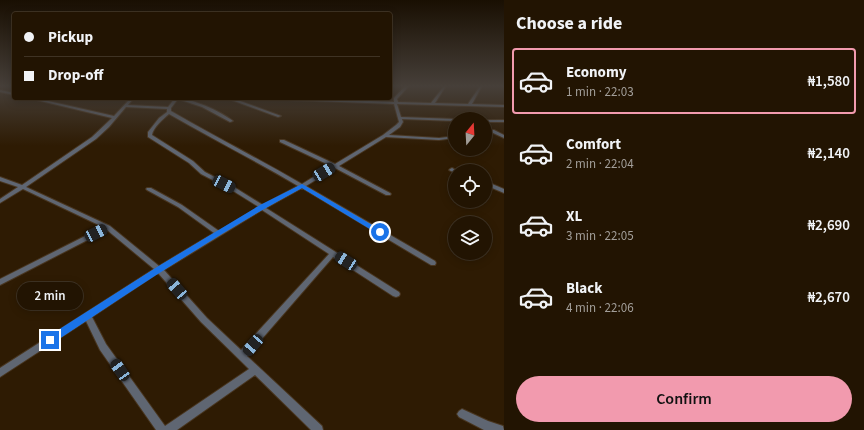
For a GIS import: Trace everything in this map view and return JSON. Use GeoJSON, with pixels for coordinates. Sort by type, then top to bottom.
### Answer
{"type":"FeatureCollection","features":[{"type":"Feature","properties":{"kind":"street"},"geometry":{"type":"LineString","coordinates":[[68,106],[115,116]]}},
{"type":"Feature","properties":{"kind":"street"},"geometry":{"type":"LineString","coordinates":[[0,201],[94,138],[126,106]]}},
{"type":"Feature","properties":{"kind":"street"},"geometry":{"type":"LineString","coordinates":[[127,106],[169,110],[433,263]]}},
{"type":"Feature","properties":{"kind":"street"},"geometry":{"type":"LineString","coordinates":[[172,106],[155,124],[150,132],[150,136],[191,162],[203,174],[232,188],[263,207],[396,294]]}},
{"type":"Feature","properties":{"kind":"street"},"geometry":{"type":"LineString","coordinates":[[203,106],[231,120]]}},
{"type":"Feature","properties":{"kind":"street"},"geometry":{"type":"LineString","coordinates":[[251,106],[280,116]]}},
{"type":"Feature","properties":{"kind":"street"},"geometry":{"type":"LineString","coordinates":[[0,373],[159,269],[385,136],[401,124],[395,106]]}},
{"type":"Feature","properties":{"kind":"street"},"geometry":{"type":"LineString","coordinates":[[400,118],[448,120]]}},
{"type":"Feature","properties":{"kind":"street"},"geometry":{"type":"LineString","coordinates":[[492,120],[504,121]]}},
{"type":"Feature","properties":{"kind":"street"},"geometry":{"type":"LineString","coordinates":[[492,131],[504,136]]}},
{"type":"Feature","properties":{"kind":"street"},"geometry":{"type":"LineString","coordinates":[[385,136],[439,139],[448,138]]}},
{"type":"Feature","properties":{"kind":"street"},"geometry":{"type":"LineString","coordinates":[[282,141],[335,166],[388,194]]}},
{"type":"Feature","properties":{"kind":"street"},"geometry":{"type":"LineString","coordinates":[[0,179],[23,187],[108,227],[159,269],[204,320],[318,430]]}},
{"type":"Feature","properties":{"kind":"street"},"geometry":{"type":"LineString","coordinates":[[492,186],[504,192]]}},
{"type":"Feature","properties":{"kind":"street"},"geometry":{"type":"LineString","coordinates":[[149,189],[180,206],[218,233]]}},
{"type":"Feature","properties":{"kind":"street"},"geometry":{"type":"LineString","coordinates":[[0,282],[108,227]]}},
{"type":"Feature","properties":{"kind":"street"},"geometry":{"type":"LineString","coordinates":[[242,356],[333,253]]}},
{"type":"Feature","properties":{"kind":"street"},"geometry":{"type":"LineString","coordinates":[[88,316],[103,347],[162,430]]}},
{"type":"Feature","properties":{"kind":"street"},"geometry":{"type":"LineString","coordinates":[[174,429],[255,370]]}},
{"type":"Feature","properties":{"kind":"street"},"geometry":{"type":"LineString","coordinates":[[462,414],[486,426],[499,430]]}},
{"type":"Feature","properties":{"kind":"route"},"geometry":{"type":"LineString","coordinates":[[50,340],[159,269],[262,207],[263,208],[302,186],[380,232]]}}]}
